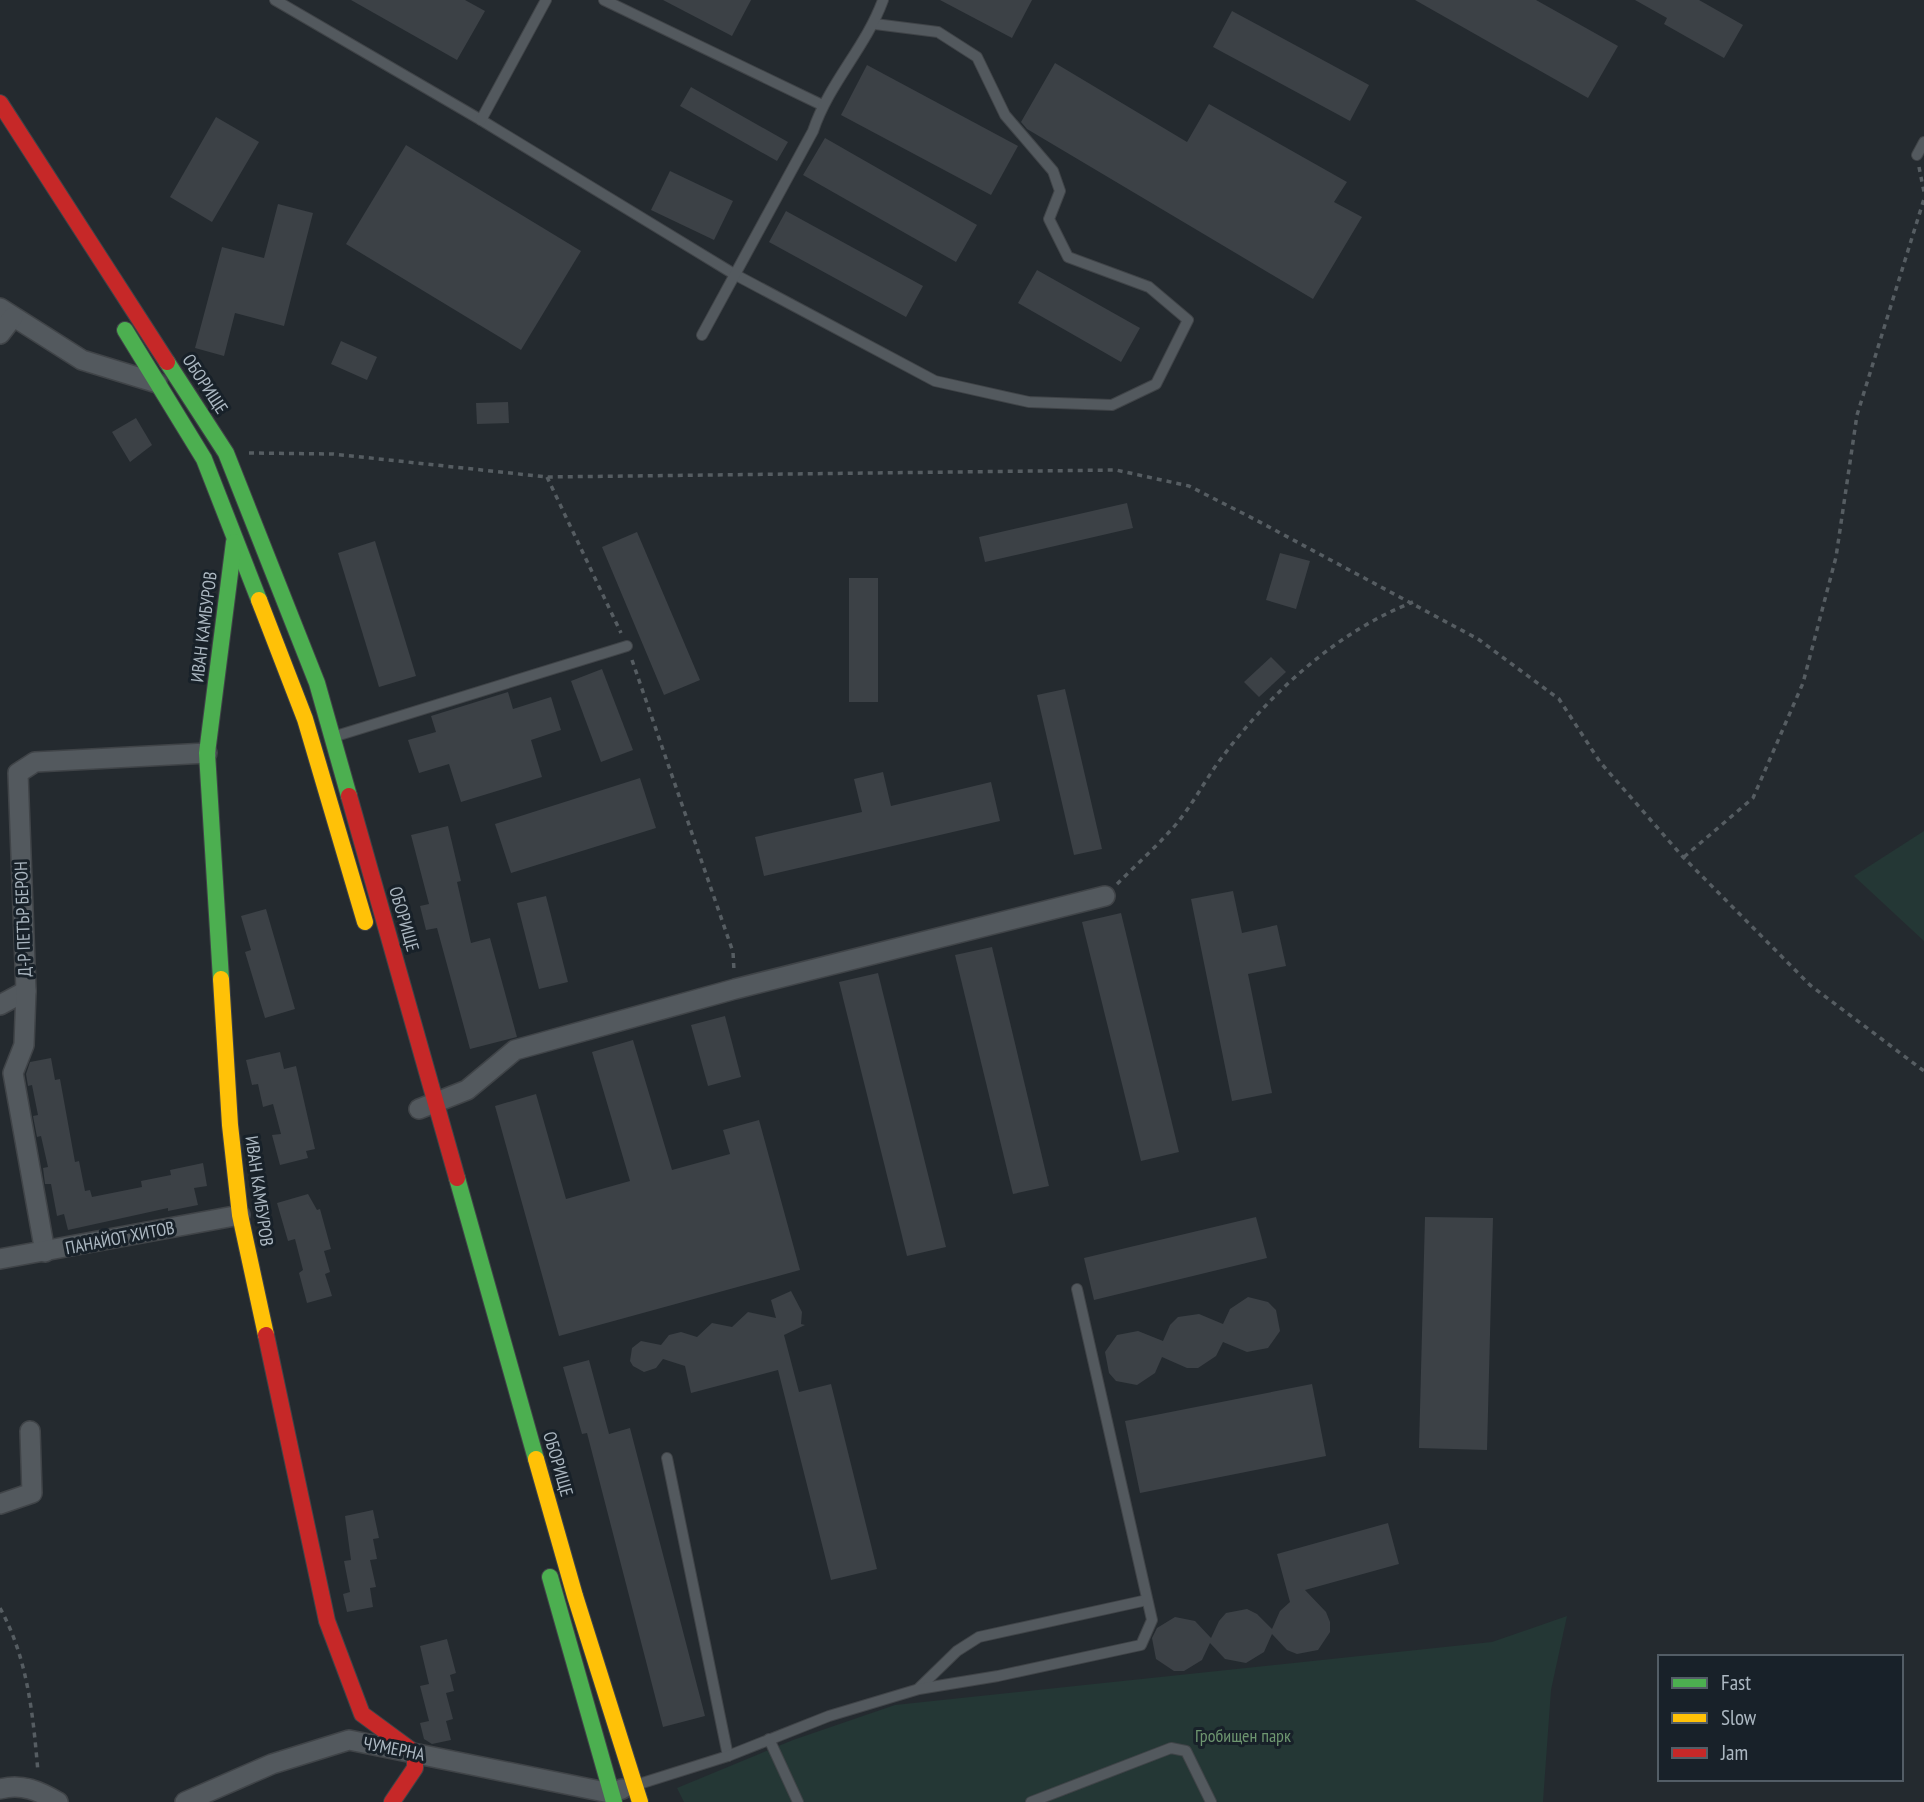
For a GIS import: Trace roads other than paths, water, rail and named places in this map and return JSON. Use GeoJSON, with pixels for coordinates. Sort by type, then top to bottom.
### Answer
{"type":"FeatureCollection","features":[{"type":"Feature","properties":{"kind":"main road","name":"ОБОРИЩЕ"},"geometry":{"type":"LineString","coordinates":[[0,103],[226,453],[317,683],[423,1107],[638,1794]]}},
{"type":"Feature","properties":{"kind":"main road"},"geometry":{"type":"LineString","coordinates":[[37,191],[65,235]]}},
{"type":"Feature","properties":{"kind":"main road"},"geometry":{"type":"LineString","coordinates":[[115,315],[204,459],[305,719],[370,940]]}},
{"type":"Feature","properties":{"kind":"main road","name":"ИВАН КАМБУРОВ"},"geometry":{"type":"LineString","coordinates":[[235,539],[207,753],[230,1125],[240,1215],[327,1622],[362,1714],[415,1753]]}},
{"type":"Feature","properties":{"kind":"main road"},"geometry":{"type":"LineString","coordinates":[[547,1565],[612,1797]]}},
{"type":"Feature","properties":{"kind":"main road"},"geometry":{"type":"LineString","coordinates":[[392,1802],[415,1768],[415,1753]]}},
{"type":"Feature","properties":{"kind":"street"},"geometry":{"type":"LineString","coordinates":[[0,334],[7,313],[82,360],[157,383]]}},
{"type":"Feature","properties":{"kind":"street","name":"Д-Р ПЕТЪР БЕРОН"},"geometry":{"type":"LineString","coordinates":[[45,1252],[13,1073],[24,1045],[26,991],[18,774],[34,762],[207,753]]}},
{"type":"Feature","properties":{"kind":"street"},"geometry":{"type":"LineString","coordinates":[[423,1107],[467,1090],[515,1050],[735,989],[1105,896]]}},
{"type":"Feature","properties":{"kind":"street"},"geometry":{"type":"LineString","coordinates":[[0,1005],[26,991]]}},
{"type":"Feature","properties":{"kind":"street","name":"ПАНАЙОТ ХИТОВ"},"geometry":{"type":"LineString","coordinates":[[0,1259],[240,1215]]}},
{"type":"Feature","properties":{"kind":"street"},"geometry":{"type":"LineString","coordinates":[[0,1504],[32,1493],[30,1431]]}},
{"type":"Feature","properties":{"kind":"street","name":"ЧУМЕРНА"},"geometry":{"type":"LineString","coordinates":[[186,1802],[272,1764],[349,1740],[612,1797]]}},
{"type":"Feature","properties":{"kind":"street"},"geometry":{"type":"LineString","coordinates":[[0,1789],[16,1785],[40,1791],[58,1802]]}},
{"type":"Feature","properties":{"kind":"street"},"geometry":{"type":"LineString","coordinates":[[612,1797],[638,1794]]}},
{"type":"Feature","properties":{"kind":"lane"},"geometry":{"type":"LineString","coordinates":[[275,0],[481,120],[734,274],[935,381],[1029,402],[1112,405],[1156,384],[1188,320],[1149,287],[1068,257],[1049,219],[1060,191],[1053,171],[1005,115],[977,57],[938,32],[875,24]]}},
{"type":"Feature","properties":{"kind":"lane"},"geometry":{"type":"LineString","coordinates":[[481,120],[546,0]]}},
{"type":"Feature","properties":{"kind":"lane"},"geometry":{"type":"LineString","coordinates":[[604,0],[822,105]]}},
{"type":"Feature","properties":{"kind":"lane"},"geometry":{"type":"LineString","coordinates":[[702,335],[813,131],[822,105],[875,24],[883,0]]}},
{"type":"Feature","properties":{"kind":"lane"},"geometry":{"type":"LineString","coordinates":[[1917,155],[1924,142]]}},
{"type":"Feature","properties":{"kind":"lane"},"geometry":{"type":"LineString","coordinates":[[332,737],[628,646]]}},
{"type":"Feature","properties":{"kind":"lane"},"geometry":{"type":"LineString","coordinates":[[638,1794],[829,1716],[919,1689],[998,1676],[1141,1645],[1152,1620],[1077,1289]]}},
{"type":"Feature","properties":{"kind":"lane"},"geometry":{"type":"LineString","coordinates":[[667,1458],[728,1756]]}},
{"type":"Feature","properties":{"kind":"lane"},"geometry":{"type":"LineString","coordinates":[[919,1689],[957,1651],[979,1637],[1147,1600]]}},
{"type":"Feature","properties":{"kind":"lane"},"geometry":{"type":"LineString","coordinates":[[769,1739],[798,1802]]}},
{"type":"Feature","properties":{"kind":"lane"},"geometry":{"type":"LineString","coordinates":[[1031,1802],[1171,1748],[1186,1751],[1211,1802]]}},
{"type":"Feature","properties":{"kind":"park label","name":"Гробищен парк"},"geometry":{"type":"Point","coordinates":[1243,1736]}}]}
